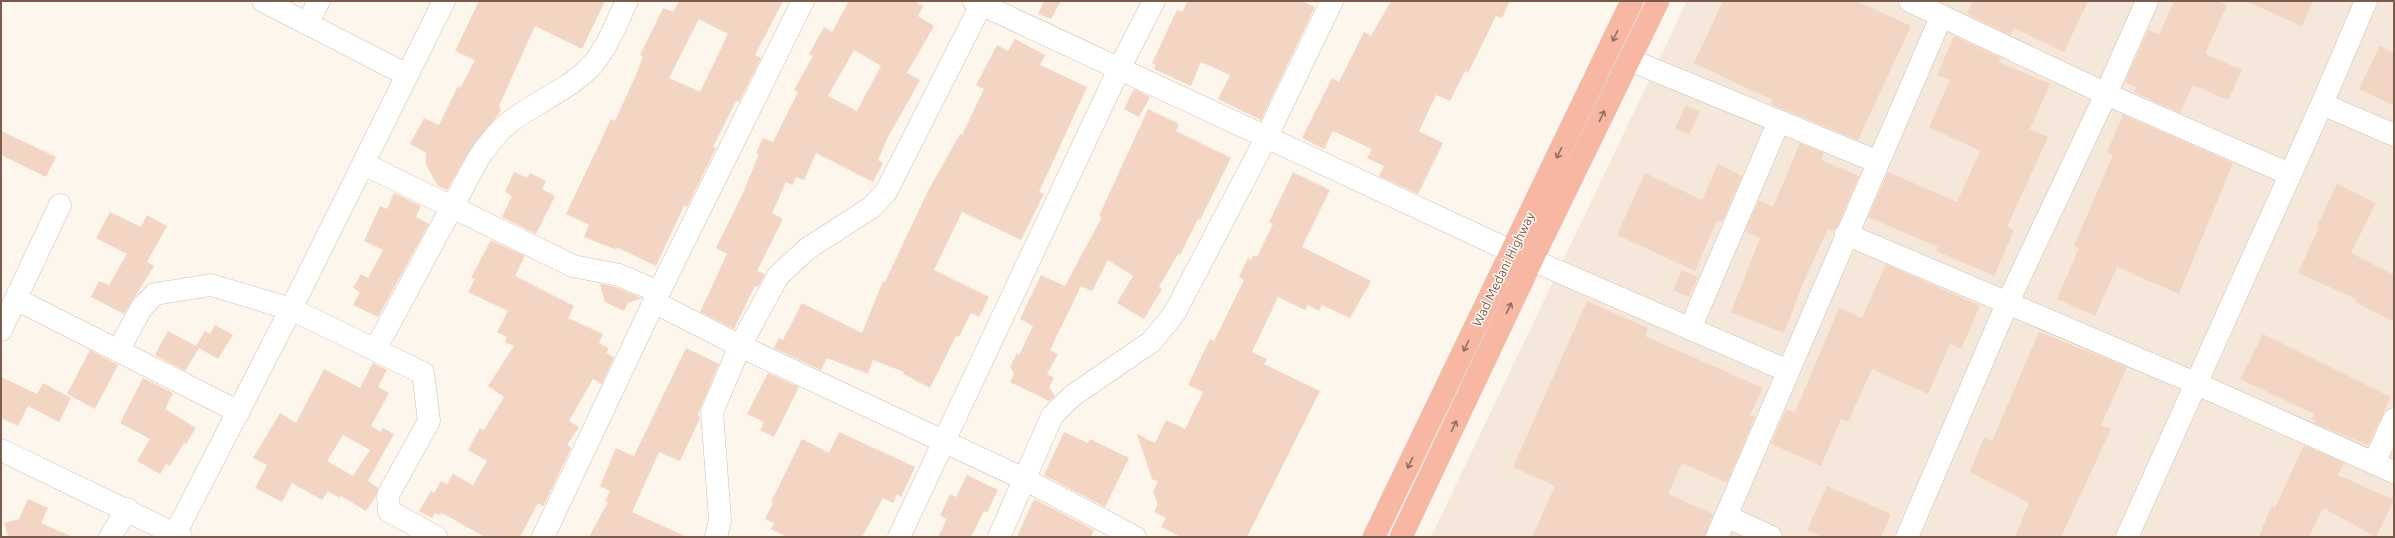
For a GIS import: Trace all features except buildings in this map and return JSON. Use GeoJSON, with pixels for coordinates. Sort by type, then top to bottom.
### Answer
{"type":"FeatureCollection","features":[{"type":"Feature","properties":{"kind":"highway","name":"Wad Medani Highway"},"geometry":{"type":"LineString","coordinates":[[1374,537],[1632,1]]}},
{"type":"Feature","properties":{"kind":"highway","name":"Wad Medani Highway"},"geometry":{"type":"LineString","coordinates":[[1401,537],[1532,260],[1658,1]]}},
{"type":"Feature","properties":{"kind":"street"},"geometry":{"type":"LineString","coordinates":[[263,1],[406,74]]}},
{"type":"Feature","properties":{"kind":"street"},"geometry":{"type":"LineString","coordinates":[[307,24],[319,1]]}},
{"type":"Feature","properties":{"kind":"street"},"geometry":{"type":"LineString","coordinates":[[1,450],[127,509],[178,536],[238,412],[364,164],[406,74],[444,1]]}},
{"type":"Feature","properties":{"kind":"street"},"geometry":{"type":"LineString","coordinates":[[376,348],[478,159],[490,142],[506,125],[573,82],[589,69],[602,50],[627,1]]}},
{"type":"Feature","properties":{"kind":"street"},"geometry":{"type":"LineString","coordinates":[[543,537],[656,297],[803,1]]}},
{"type":"Feature","properties":{"kind":"street"},"geometry":{"type":"LineString","coordinates":[[899,537],[1120,67],[1154,1]]}},
{"type":"Feature","properties":{"kind":"street"},"geometry":{"type":"LineString","coordinates":[[999,537],[1052,416],[1061,405],[1151,342],[1163,330],[1174,314],[1266,138],[1332,1]]}},
{"type":"Feature","properties":{"kind":"street"},"geometry":{"type":"LineString","coordinates":[[1910,1],[2106,94],[2290,174]]}},
{"type":"Feature","properties":{"kind":"street"},"geometry":{"type":"LineString","coordinates":[[1907,537],[2007,304],[2106,94],[2147,1]]}},
{"type":"Feature","properties":{"kind":"street"},"geometry":{"type":"LineString","coordinates":[[2127,537],[2195,383],[2322,104],[2366,1]]}},
{"type":"Feature","properties":{"kind":"street"},"geometry":{"type":"LineString","coordinates":[[716,537],[720,520],[711,430],[712,412],[740,346],[778,276],[806,249],[872,207],[886,192],[979,2],[1120,67],[1266,138],[1511,251]]}},
{"type":"Feature","properties":{"kind":"street"},"geometry":{"type":"LineString","coordinates":[[1717,537],[1846,234],[1941,17]]}},
{"type":"Feature","properties":{"kind":"street"},"geometry":{"type":"LineString","coordinates":[[1630,60],[1878,162]]}},
{"type":"Feature","properties":{"kind":"street"},"geometry":{"type":"LineString","coordinates":[[2322,104],[2394,135]]}},
{"type":"Feature","properties":{"kind":"street"},"geometry":{"type":"LineString","coordinates":[[1690,329],[1779,121]]}},
{"type":"Feature","properties":{"kind":"street"},"geometry":{"type":"LineString","coordinates":[[364,164],[573,266],[619,276],[740,346],[1024,479],[1135,537]]}},
{"type":"Feature","properties":{"kind":"street"},"geometry":{"type":"LineString","coordinates":[[1,330],[60,205]]}},
{"type":"Feature","properties":{"kind":"street"},"geometry":{"type":"LineString","coordinates":[[1846,234],[2195,383],[2394,472]]}},
{"type":"Feature","properties":{"kind":"street"},"geometry":{"type":"LineString","coordinates":[[1532,260],[1788,371]]}},
{"type":"Feature","properties":{"kind":"street"},"geometry":{"type":"LineString","coordinates":[[118,351],[142,307],[155,294],[211,285],[291,309],[376,348],[423,373],[429,421],[388,496],[389,510],[436,537]]}},
{"type":"Feature","properties":{"kind":"street"},"geometry":{"type":"LineString","coordinates":[[16,299],[238,412]]}},
{"type":"Feature","properties":{"kind":"street"},"geometry":{"type":"LineString","coordinates":[[2374,463],[2394,419]]}},
{"type":"Feature","properties":{"kind":"street"},"geometry":{"type":"LineString","coordinates":[[110,537],[127,509]]}},
{"type":"Feature","properties":{"kind":"street"},"geometry":{"type":"LineString","coordinates":[[1726,516],[1772,537]]}},
{"type":"Feature","properties":{"kind":"shaded area"},"geometry":{"type":"Polygon","coordinates":[[[1687,1],[2394,1],[2394,537],[1431,537],[1687,1]]]}}]}
